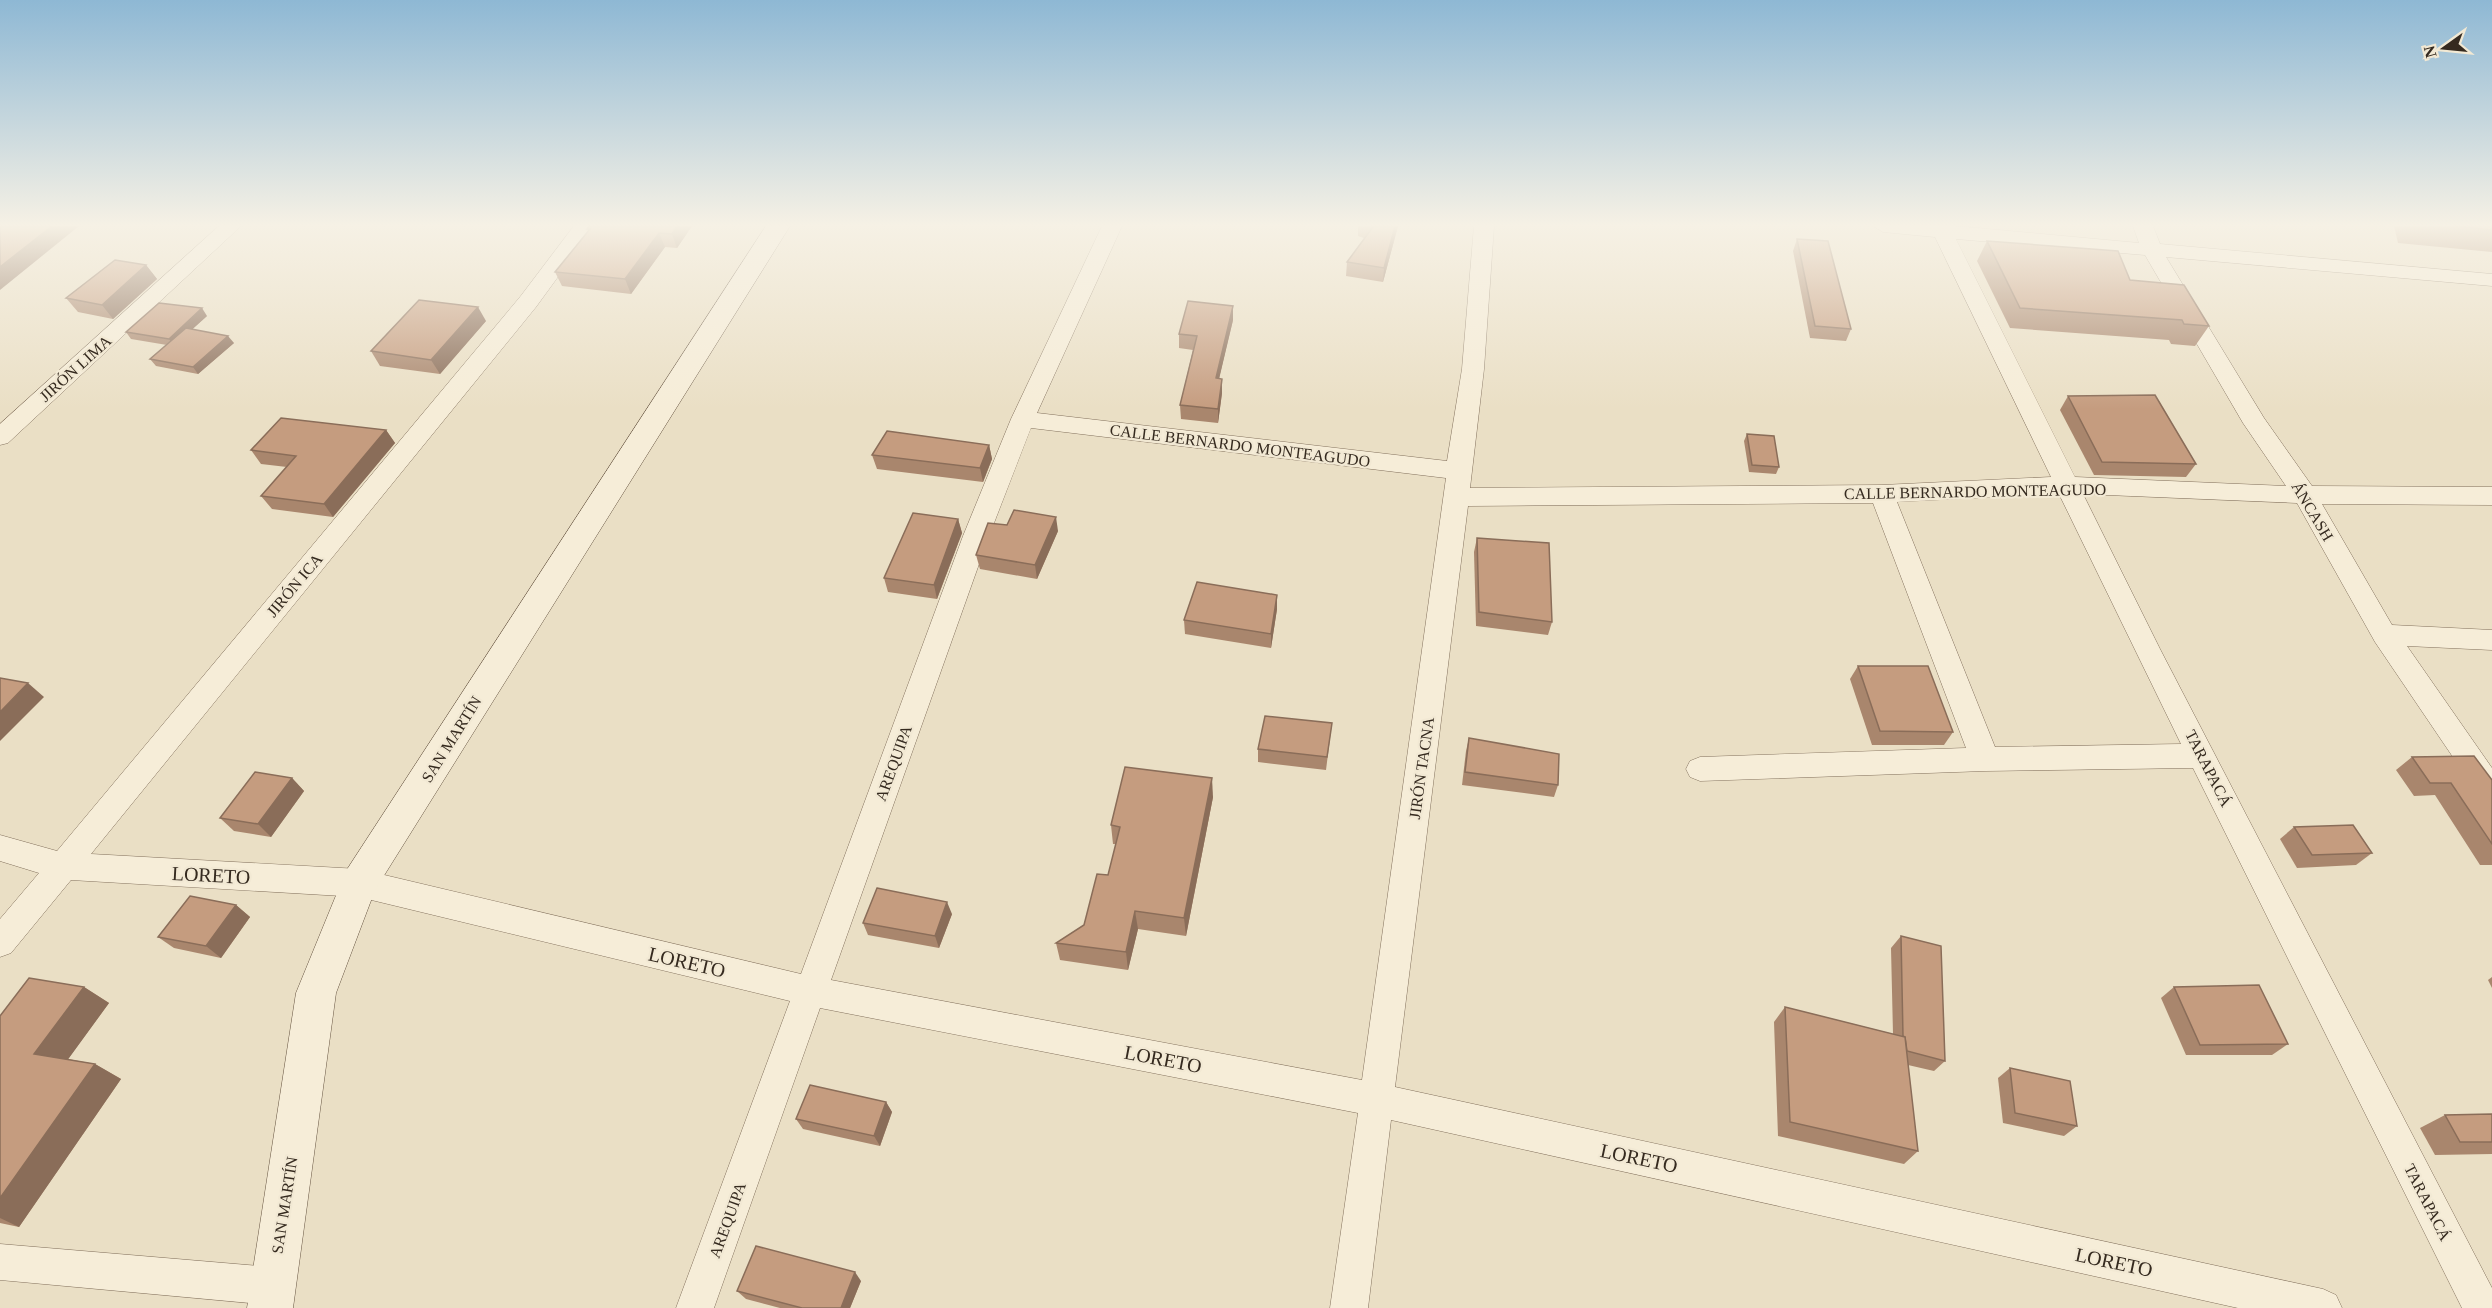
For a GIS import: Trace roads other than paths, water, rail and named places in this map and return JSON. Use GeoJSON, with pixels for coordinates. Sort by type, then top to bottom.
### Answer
{"type":"FeatureCollection","features":[{"type":"Feature","properties":{"kind":"street","name":"JIRÓN LIMA"},"geometry":{"type":"LineString","coordinates":[[0,437],[164,287]]}},
{"type":"Feature","properties":{"kind":"street","name":"JIRÓN ICA"},"geometry":{"type":"LineString","coordinates":[[0,943],[539,287]]}},
{"type":"Feature","properties":{"kind":"street","name":"SAN MARTÍN"},"geometry":{"type":"LineString","coordinates":[[271,1297],[316,993],[359,883],[739,287]]}},
{"type":"Feature","properties":{"kind":"street","name":"AREQUIPA"},"geometry":{"type":"LineString","coordinates":[[695,1308],[976,536],[1023,419],[1084,287]]}},
{"type":"Feature","properties":{"kind":"street","name":"JIRÓN TACNA"},"geometry":{"type":"LineString","coordinates":[[1349,1308],[1473,369],[1479,287]]}},
{"type":"Feature","properties":{"kind":"street","name":"TARAPACÁ"},"geometry":{"type":"LineString","coordinates":[[1969,287],[2065,485],[2482,1308]]}},
{"type":"Feature","properties":{"kind":"street","name":"ÁNCASH"},"geometry":{"type":"LineString","coordinates":[[2174,287],[2254,423],[2305,495],[2384,635],[2492,791]]}},
{"type":"Feature","properties":{"kind":"street","name":"CALLE BERNARDO MONTEAGUDO"},"geometry":{"type":"LineString","coordinates":[[1023,419],[1457,484],[1882,494],[2065,485],[2305,495],[2492,496]]}},
{"type":"Feature","properties":{"kind":"street"},"geometry":{"type":"LineString","coordinates":[[1882,494],[1985,759]]}},
{"type":"Feature","properties":{"kind":"street"},"geometry":{"type":"LineString","coordinates":[[2384,635],[2492,640]]}},
{"type":"Feature","properties":{"kind":"street"},"geometry":{"type":"LineString","coordinates":[[1700,769],[1985,759],[2204,756]]}},
{"type":"Feature","properties":{"kind":"street","name":"LORETO"},"geometry":{"type":"LineString","coordinates":[[0,848],[62,866],[359,883],[810,991],[1377,1101],[2323,1308]]}},
{"type":"Feature","properties":{"kind":"street"},"geometry":{"type":"LineString","coordinates":[[0,1262],[271,1297]]}}]}
